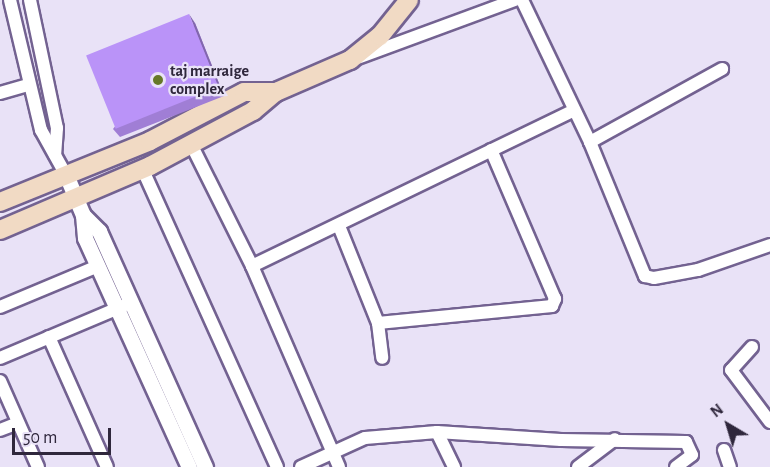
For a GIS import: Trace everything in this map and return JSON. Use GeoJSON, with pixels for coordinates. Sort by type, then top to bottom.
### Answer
{"type":"FeatureCollection","features":[{"type":"Feature","properties":{"kind":"main road"},"geometry":{"type":"LineString","coordinates":[[0,230],[142,168],[253,111],[276,92],[350,60],[380,36],[410,0]]}},
{"type":"Feature","properties":{"kind":"main road"},"geometry":{"type":"LineString","coordinates":[[0,202],[67,177],[244,92],[276,92]]}},
{"type":"Feature","properties":{"kind":"street"},"geometry":{"type":"LineString","coordinates":[[10,0],[28,85],[41,130],[67,177],[83,215],[99,231],[122,306],[189,467]]}},
{"type":"Feature","properties":{"kind":"street"},"geometry":{"type":"LineString","coordinates":[[30,0],[57,128],[55,155]]}},
{"type":"Feature","properties":{"kind":"street"},"geometry":{"type":"LineString","coordinates":[[350,60],[515,0]]}},
{"type":"Feature","properties":{"kind":"street"},"geometry":{"type":"LineString","coordinates":[[522,0],[590,142],[648,278],[698,270],[770,245]]}},
{"type":"Feature","properties":{"kind":"street"},"geometry":{"type":"LineString","coordinates":[[590,142],[722,69]]}},
{"type":"Feature","properties":{"kind":"street"},"geometry":{"type":"LineString","coordinates":[[0,93],[28,85]]}},
{"type":"Feature","properties":{"kind":"street"},"geometry":{"type":"LineString","coordinates":[[252,266],[339,226],[574,110]]}},
{"type":"Feature","properties":{"kind":"street"},"geometry":{"type":"LineString","coordinates":[[191,144],[252,266],[339,467]]}},
{"type":"Feature","properties":{"kind":"street"},"geometry":{"type":"LineString","coordinates":[[378,323],[554,304],[491,150]]}},
{"type":"Feature","properties":{"kind":"street"},"geometry":{"type":"LineString","coordinates":[[142,168],[277,467]]}},
{"type":"Feature","properties":{"kind":"street"},"geometry":{"type":"LineString","coordinates":[[83,215],[85,238],[98,266],[122,306],[205,467]]}},
{"type":"Feature","properties":{"kind":"street"},"geometry":{"type":"LineString","coordinates":[[339,226],[378,323],[382,358]]}},
{"type":"Feature","properties":{"kind":"street"},"geometry":{"type":"LineString","coordinates":[[0,307],[98,266]]}},
{"type":"Feature","properties":{"kind":"street"},"geometry":{"type":"LineString","coordinates":[[0,358],[122,306]]}},
{"type":"Feature","properties":{"kind":"street"},"geometry":{"type":"LineString","coordinates":[[49,337],[107,467]]}},
{"type":"Feature","properties":{"kind":"street"},"geometry":{"type":"LineString","coordinates":[[752,346],[731,370],[770,422]]}},
{"type":"Feature","properties":{"kind":"street"},"geometry":{"type":"LineString","coordinates":[[0,381],[38,467]]}},
{"type":"Feature","properties":{"kind":"street"},"geometry":{"type":"LineString","coordinates":[[0,430],[18,423]]}},
{"type":"Feature","properties":{"kind":"street"},"geometry":{"type":"LineString","coordinates":[[437,432],[454,467]]}},
{"type":"Feature","properties":{"kind":"street"},"geometry":{"type":"LineString","coordinates":[[301,467],[332,452],[381,434],[437,432],[561,440],[615,439],[686,442],[692,454],[676,467]]}},
{"type":"Feature","properties":{"kind":"street"},"geometry":{"type":"LineString","coordinates":[[578,467],[615,439]]}},
{"type":"Feature","properties":{"kind":"street"},"geometry":{"type":"LineString","coordinates":[[724,450],[730,467]]}},
{"type":"Feature","properties":{"kind":"building","name":"taj marraige complex"},"geometry":{"type":"Polygon","coordinates":[[[189,14],[219,87],[116,129],[86,56],[189,14]]]}},
{"type":"Feature","properties":{"kind":"place","name":"taj marraige complex"},"geometry":{"type":"Point","coordinates":[158,80]}}]}
